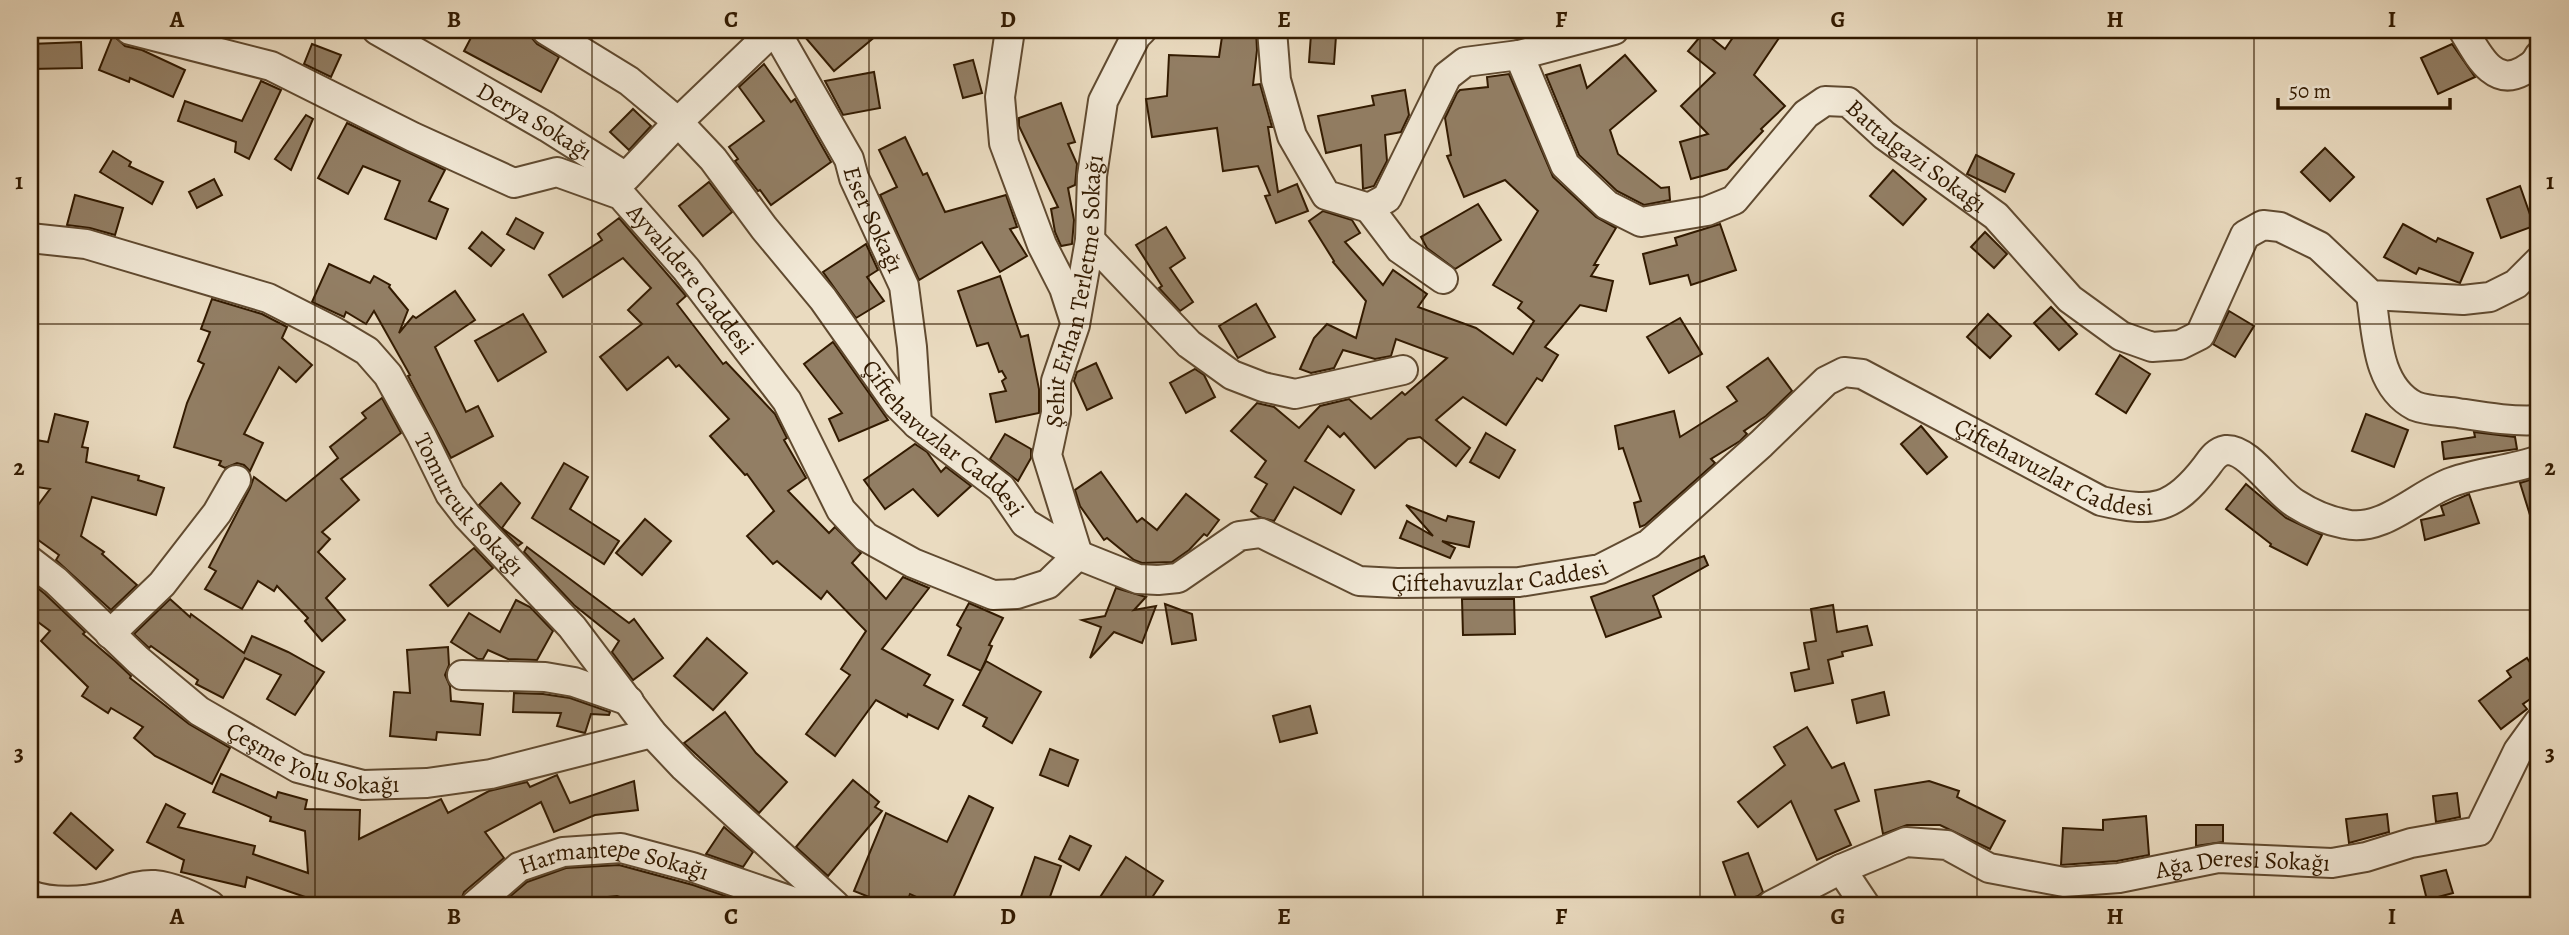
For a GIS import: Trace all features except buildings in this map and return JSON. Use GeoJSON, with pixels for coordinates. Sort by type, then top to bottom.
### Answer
{"type":"FeatureCollection","features":[{"type":"Feature","properties":{"kind":"street","name":"Ayvalıdere Caddesi"},"geometry":{"type":"LineString","coordinates":[[130,30],[271,66],[413,137],[514,183],[557,172],[624,186],[787,401],[841,510],[866,537],[913,564],[993,595],[1017,594],[1048,583],[1078,555]]}},
{"type":"Feature","properties":{"kind":"street","name":"Derya Sokağı"},"geometry":{"type":"LineString","coordinates":[[377,30],[547,127],[624,186]]}},
{"type":"Feature","properties":{"kind":"street","name":"Çiftehavuzlar Caddesi"},"geometry":{"type":"LineString","coordinates":[[546,30],[629,81],[678,122],[713,159],[764,228],[822,299],[897,404],[918,424],[1001,488],[1025,523],[1078,555],[1138,579],[1178,578],[1240,536],[1261,533],[1360,580],[1397,583],[1519,582],[1600,569],[1649,544],[1761,444],[1826,380],[1844,372],[1862,374],[2101,501],[2132,508],[2161,507],[2190,488],[2217,453],[2227,450],[2239,452],[2294,504],[2336,521],[2359,526],[2381,519],[2451,482],[2539,460]]}},
{"type":"Feature","properties":{"kind":"street"},"geometry":{"type":"LineString","coordinates":[[624,186],[678,122],[774,30]]}},
{"type":"Feature","properties":{"kind":"street","name":"Eser Sokağı"},"geometry":{"type":"LineString","coordinates":[[774,30],[849,159],[854,178],[904,286],[918,424]]}},
{"type":"Feature","properties":{"kind":"street"},"geometry":{"type":"LineString","coordinates":[[1010,30],[1000,97],[1004,143],[1042,245],[1064,288],[1075,325]]}},
{"type":"Feature","properties":{"kind":"street","name":"Şehit Erhan Terletme Sokağı"},"geometry":{"type":"LineString","coordinates":[[1078,555],[1047,456],[1056,414],[1056,381],[1075,325],[1090,240],[1092,176],[1103,101],[1136,36],[1142,30]]}},
{"type":"Feature","properties":{"kind":"street"},"geometry":{"type":"LineString","coordinates":[[1272,30],[1276,80],[1292,136],[1326,195],[1369,208],[1400,249],[1443,279]]}},
{"type":"Feature","properties":{"kind":"street"},"geometry":{"type":"LineString","coordinates":[[1369,208],[1387,198],[1447,76],[1465,62],[1519,55],[1614,30]]}},
{"type":"Feature","properties":{"kind":"street"},"geometry":{"type":"LineString","coordinates":[[2463,30],[2485,65],[2501,76],[2516,75],[2535,64],[2539,56]]}},
{"type":"Feature","properties":{"kind":"street","name":"Battalgazi Sokağı"},"geometry":{"type":"LineString","coordinates":[[1519,55],[1565,165],[1608,205],[1641,222],[1707,211],[1734,200],[1805,114],[1825,101],[1848,102],[1884,135],[1996,216],[2070,299],[2121,336],[2152,347],[2180,345],[2200,335],[2245,235],[2263,225],[2280,227],[2319,246],[2350,272],[2371,295]]}},
{"type":"Feature","properties":{"kind":"street","name":"Tomurcuk Sokağı"},"geometry":{"type":"LineString","coordinates":[[30,238],[86,244],[268,298],[367,351],[387,374],[450,494],[572,627],[652,733],[684,767],[835,905]]}},
{"type":"Feature","properties":{"kind":"street"},"geometry":{"type":"LineString","coordinates":[[1090,240],[1189,344],[1232,375],[1263,387],[1295,394],[1403,370]]}},
{"type":"Feature","properties":{"kind":"street"},"geometry":{"type":"LineString","coordinates":[[2539,261],[2515,284],[2490,297],[2463,300],[2371,295],[2378,343],[2387,378],[2399,395],[2417,407],[2484,417],[2539,420]]}},
{"type":"Feature","properties":{"kind":"street"},"geometry":{"type":"LineString","coordinates":[[110,634],[162,584],[217,513],[236,481]]}},
{"type":"Feature","properties":{"kind":"street","name":"Çeşme Yolu Sokağı"},"geometry":{"type":"LineString","coordinates":[[30,562],[56,581],[110,634],[199,711],[298,768],[363,785],[427,783],[491,775],[652,733]]}},
{"type":"Feature","properties":{"kind":"street"},"geometry":{"type":"LineString","coordinates":[[462,676],[545,677],[574,682],[629,701]]}},
{"type":"Feature","properties":{"kind":"street","name":"Ağa Deresi Sokağı"},"geometry":{"type":"LineString","coordinates":[[1772,905],[1842,869],[1906,842],[1947,845],[1989,868],[2064,882],[2119,878],[2218,858],[2332,863],[2366,857],[2411,843],[2479,831],[2518,751],[2539,722]]}},
{"type":"Feature","properties":{"kind":"street","name":"Harmantepe Sokağı"},"geometry":{"type":"LineString","coordinates":[[475,905],[519,867],[563,852],[621,848],[692,867],[803,905]]}},
{"type":"Feature","properties":{"kind":"street"},"geometry":{"type":"LineString","coordinates":[[1842,869],[1865,905]]}},
{"type":"Feature","properties":{"kind":"street"},"geometry":{"type":"LineString","coordinates":[[30,895],[40,899],[104,897],[128,888],[151,885],[172,888],[210,905]]}}]}
